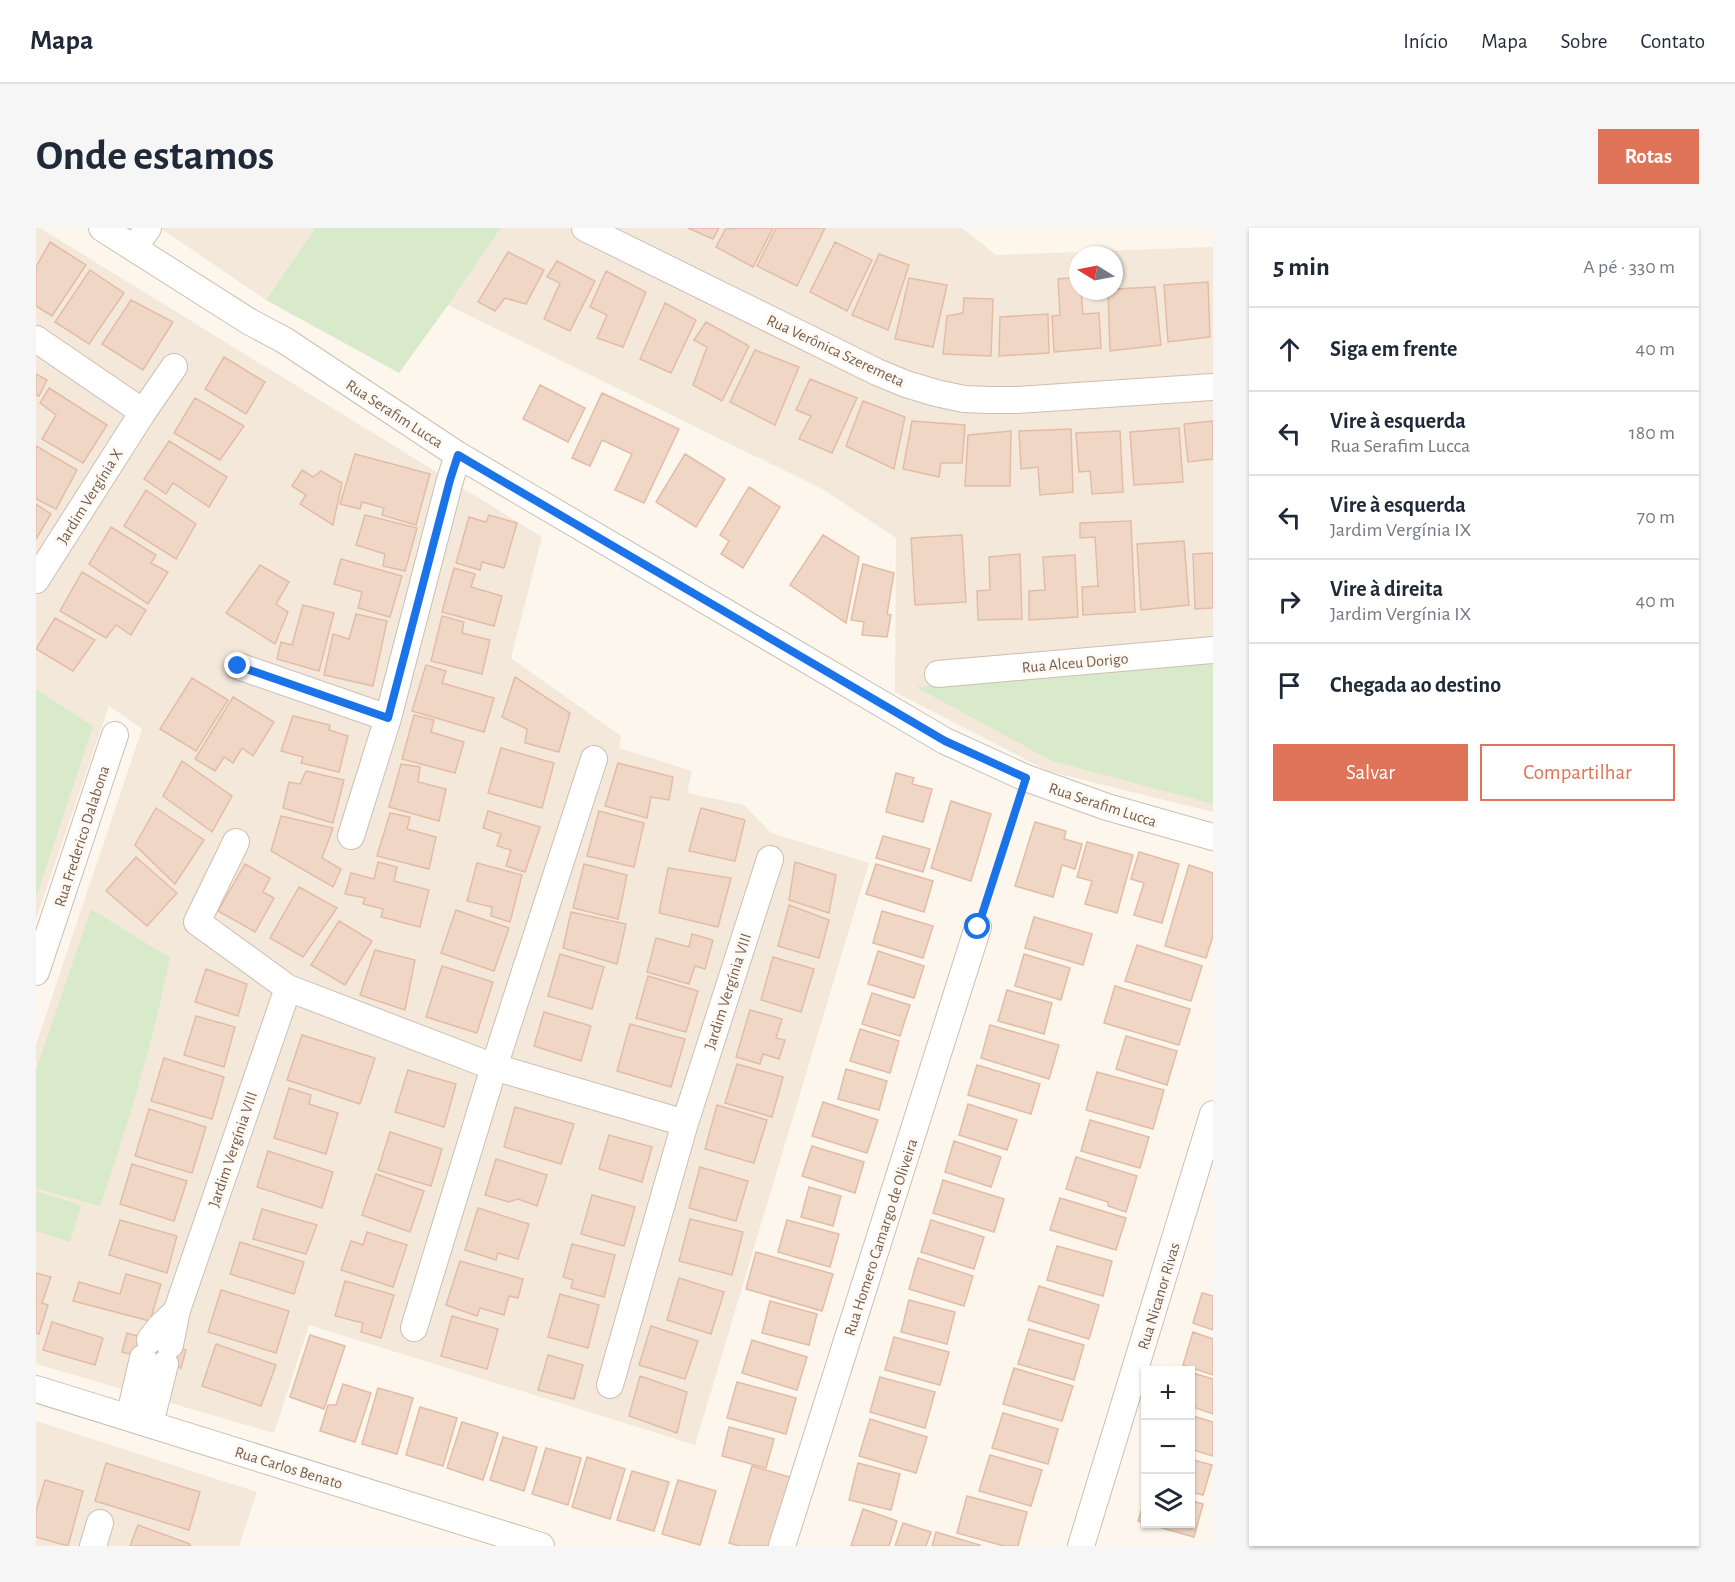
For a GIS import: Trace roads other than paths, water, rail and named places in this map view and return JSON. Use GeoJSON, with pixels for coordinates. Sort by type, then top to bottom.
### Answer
{"type":"FeatureCollection","features":[{"type":"Feature","properties":{"kind":"street","name":"Rua Serafim Lucca"},"geometry":{"type":"LineString","coordinates":[[102,228],[136,236],[252,310],[284,340],[458,455],[945,741],[1026,778],[1107,807],[1213,837]]}},
{"type":"Feature","properties":{"kind":"street","name":"Rua Verônica Szeremeta"},"geometry":{"type":"LineString","coordinates":[[585,228],[877,372],[936,393],[964,399],[1017,400],[1213,387]]}},
{"type":"Feature","properties":{"kind":"street"},"geometry":{"type":"LineString","coordinates":[[36,339],[143,412]]}},
{"type":"Feature","properties":{"kind":"street","name":"Jardim Vergínia X"},"geometry":{"type":"LineString","coordinates":[[36,580],[174,367]]}},
{"type":"Feature","properties":{"kind":"street"},"geometry":{"type":"LineString","coordinates":[[351,836],[388,718],[458,455]]}},
{"type":"Feature","properties":{"kind":"street","name":"Rua Alceu Dorigo"},"geometry":{"type":"LineString","coordinates":[[938,674],[1213,650]]}},
{"type":"Feature","properties":{"kind":"street"},"geometry":{"type":"LineString","coordinates":[[238,666],[388,718]]}},
{"type":"Feature","properties":{"kind":"street","name":"Rua Frederico Dalabona"},"geometry":{"type":"LineString","coordinates":[[36,972],[115,735]]}},
{"type":"Feature","properties":{"kind":"street"},"geometry":{"type":"LineString","coordinates":[[414,1328],[494,1067],[594,759]]}},
{"type":"Feature","properties":{"kind":"street"},"geometry":{"type":"LineString","coordinates":[[236,842],[198,922],[288,988],[494,1067],[685,1123]]}},
{"type":"Feature","properties":{"kind":"street","name":"Jardim Vergínia VIII"},"geometry":{"type":"LineString","coordinates":[[610,1385],[685,1123],[770,859]]}},
{"type":"Feature","properties":{"kind":"street","name":"Rua Homero Camargo de Oliveira"},"geometry":{"type":"LineString","coordinates":[[782,1546],[978,927]]}},
{"type":"Feature","properties":{"kind":"street","name":"Jardim Vergínia VIII"},"geometry":{"type":"LineString","coordinates":[[140,1421],[157,1352],[177,1310],[288,988]]}},
{"type":"Feature","properties":{"kind":"street","name":"Rua Nicanor Rivas"},"geometry":{"type":"LineString","coordinates":[[1081,1546],[1213,1114]]}},
{"type":"Feature","properties":{"kind":"street","name":"Rua Carlos Benato"},"geometry":{"type":"LineString","coordinates":[[36,1389],[542,1546]]}}]}
